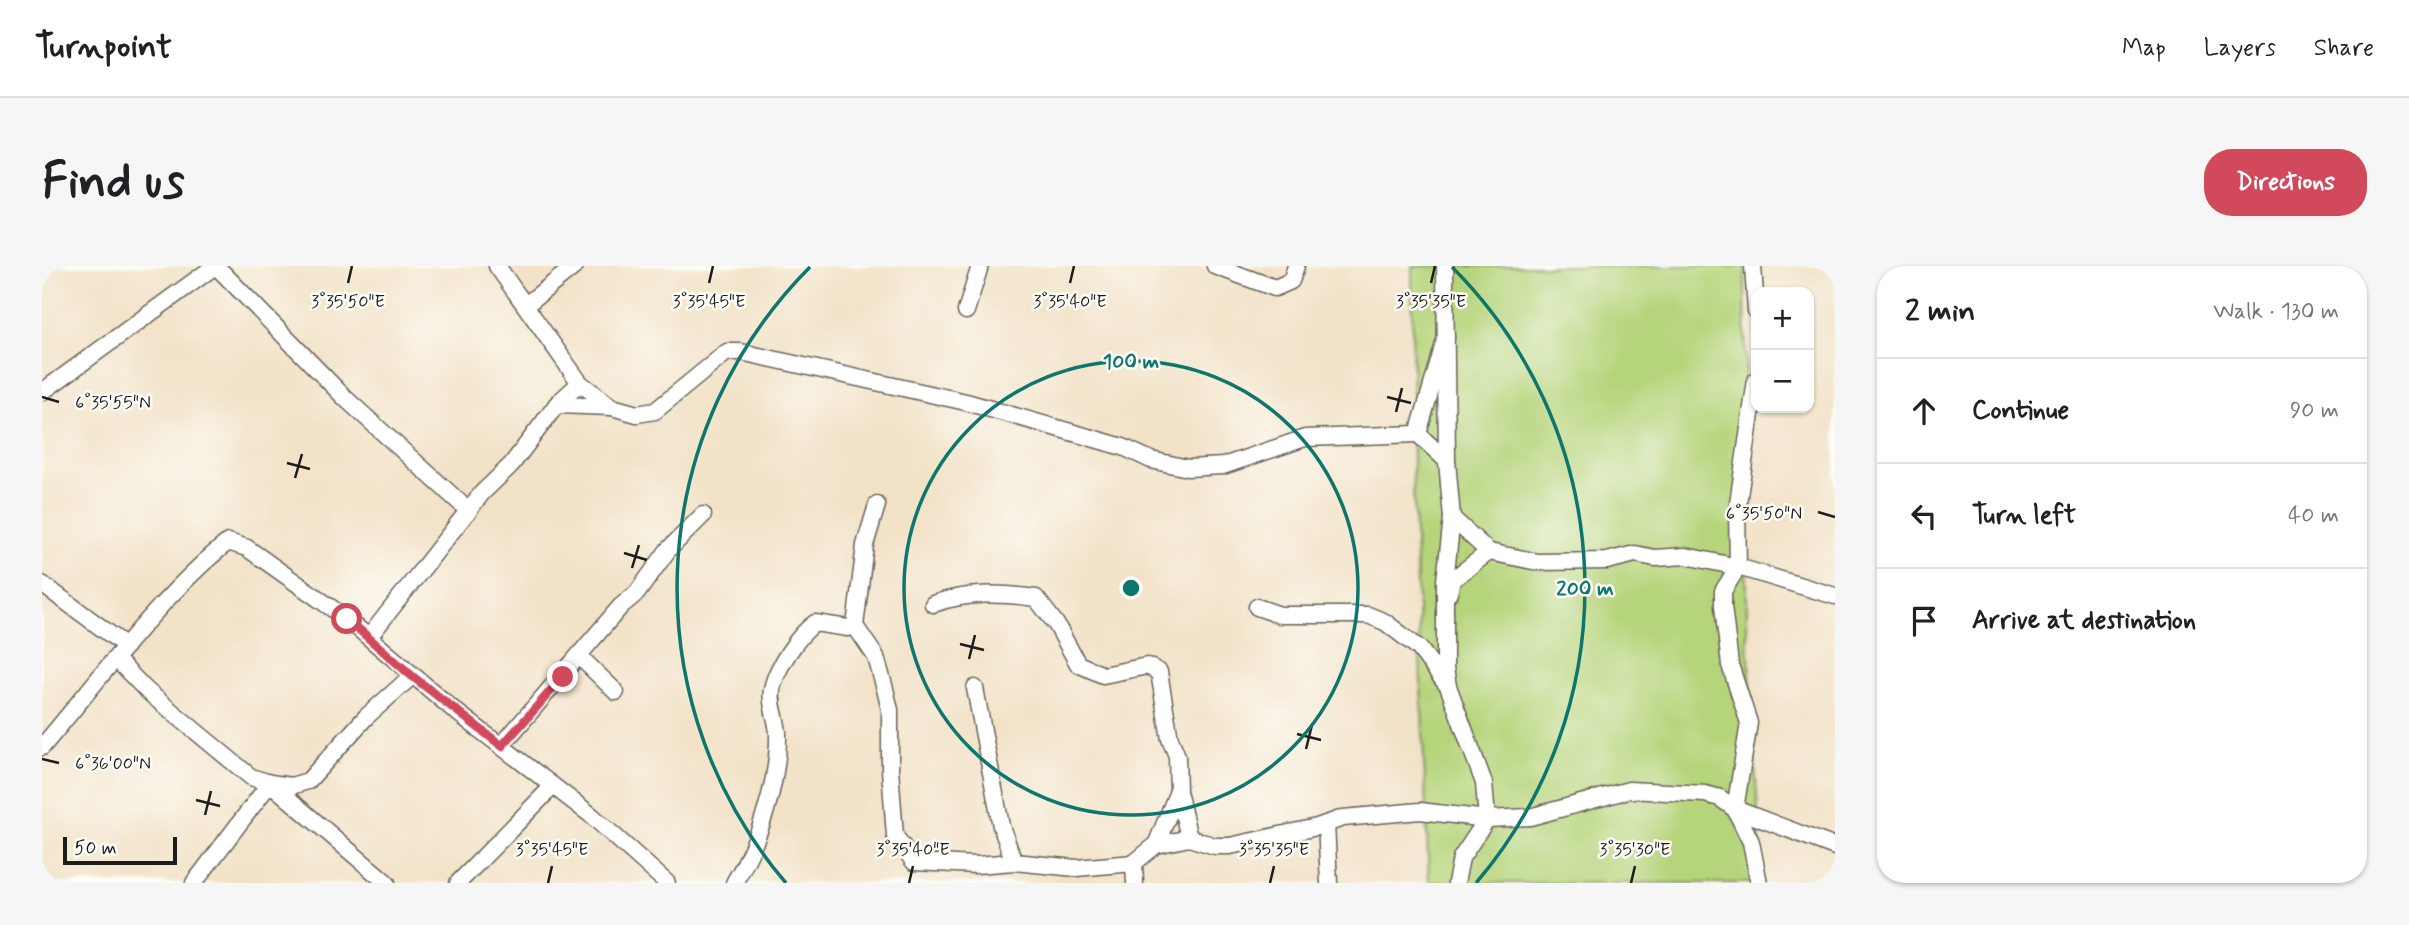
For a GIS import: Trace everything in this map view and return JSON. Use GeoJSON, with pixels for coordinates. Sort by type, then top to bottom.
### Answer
{"type":"FeatureCollection","features":[{"type":"Feature","properties":{"kind":"street"},"geometry":{"type":"LineString","coordinates":[[42,392],[216,266],[345,398],[469,511]]}},
{"type":"Feature","properties":{"kind":"street"},"geometry":{"type":"LineString","coordinates":[[497,266],[527,304],[580,383],[612,407]]}},
{"type":"Feature","properties":{"kind":"street"},"geometry":{"type":"LineString","coordinates":[[527,304],[575,266]]}},
{"type":"Feature","properties":{"kind":"street"},"geometry":{"type":"LineString","coordinates":[[967,311],[981,266]]}},
{"type":"Feature","properties":{"kind":"street"},"geometry":{"type":"LineString","coordinates":[[1215,266],[1275,288],[1291,281],[1296,266]]}},
{"type":"Feature","properties":{"kind":"street"},"geometry":{"type":"LineString","coordinates":[[1445,266],[1447,461],[1452,518],[1445,581],[1448,686]]}},
{"type":"Feature","properties":{"kind":"street"},"geometry":{"type":"LineString","coordinates":[[1753,266],[1754,287]]}},
{"type":"Feature","properties":{"kind":"street"},"geometry":{"type":"LineString","coordinates":[[1418,434],[1446,337]]}},
{"type":"Feature","properties":{"kind":"street"},"geometry":{"type":"LineString","coordinates":[[556,405],[612,407],[637,414],[655,411],[727,352],[741,352],[966,402],[1124,447],[1151,460],[1188,468],[1223,466],[1305,438],[1418,434],[1447,461]]}},
{"type":"Feature","properties":{"kind":"street"},"geometry":{"type":"LineString","coordinates":[[369,637],[482,493],[511,465],[556,405],[580,383]]}},
{"type":"Feature","properties":{"kind":"street"},"geometry":{"type":"LineString","coordinates":[[1751,413],[1737,510],[1738,566],[1723,591],[1730,665],[1749,723],[1734,809],[1751,842],[1759,883]]}},
{"type":"Feature","properties":{"kind":"street"},"geometry":{"type":"LineString","coordinates":[[877,506],[865,545],[855,626],[876,656],[890,710],[890,769],[895,836],[914,862],[976,865],[1014,862],[1076,868],[1134,863],[1156,845],[1189,838],[1215,846],[1230,846],[1343,818],[1420,811],[1487,819],[1530,817],[1629,790],[1705,794],[1720,798],[1734,809],[1769,824],[1835,847]]}},
{"type":"Feature","properties":{"kind":"street"},"geometry":{"type":"LineString","coordinates":[[502,746],[621,606],[637,593],[668,550],[703,514]]}},
{"type":"Feature","properties":{"kind":"street"},"geometry":{"type":"LineString","coordinates":[[1452,518],[1489,552],[1546,562],[1607,561],[1635,554],[1655,558],[1686,555],[1738,566],[1835,596]]}},
{"type":"Feature","properties":{"kind":"street"},"geometry":{"type":"LineString","coordinates":[[42,747],[121,653],[211,556],[229,542],[247,548],[369,637],[412,676],[591,815],[667,883]]}},
{"type":"Feature","properties":{"kind":"street"},"geometry":{"type":"LineString","coordinates":[[1447,599],[1452,580],[1489,552]]}},
{"type":"Feature","properties":{"kind":"street"},"geometry":{"type":"LineString","coordinates":[[42,583],[121,653],[147,691],[251,777],[270,783],[291,786],[308,781],[366,716],[412,676]]}},
{"type":"Feature","properties":{"kind":"street"},"geometry":{"type":"LineString","coordinates":[[933,604],[950,598],[997,592],[1035,598],[1056,624],[1078,664],[1103,675],[1147,666],[1158,673],[1170,739],[1177,756],[1178,791],[1189,838]]}},
{"type":"Feature","properties":{"kind":"street"},"geometry":{"type":"LineString","coordinates":[[1257,607],[1280,615],[1368,615],[1385,622],[1419,648],[1448,686],[1484,782],[1487,819],[1461,859],[1456,883]]}},
{"type":"Feature","properties":{"kind":"street"},"geometry":{"type":"LineString","coordinates":[[734,883],[754,848],[767,808],[778,736],[771,698],[772,686],[783,662],[805,630],[815,623],[848,628],[855,626]]}},
{"type":"Feature","properties":{"kind":"street"},"geometry":{"type":"LineString","coordinates":[[580,657],[616,692]]}},
{"type":"Feature","properties":{"kind":"street"},"geometry":{"type":"LineString","coordinates":[[975,688],[1001,826],[1014,862]]}},
{"type":"Feature","properties":{"kind":"street"},"geometry":{"type":"LineString","coordinates":[[194,883],[270,783]]}},
{"type":"Feature","properties":{"kind":"street"},"geometry":{"type":"LineString","coordinates":[[270,783],[387,883]]}},
{"type":"Feature","properties":{"kind":"street"},"geometry":{"type":"LineString","coordinates":[[458,883],[552,787]]}},
{"type":"Feature","properties":{"kind":"street"},"geometry":{"type":"LineString","coordinates":[[1156,845],[1178,791]]}},
{"type":"Feature","properties":{"kind":"street"},"geometry":{"type":"LineString","coordinates":[[1326,824],[1329,883]]}},
{"type":"Feature","properties":{"kind":"street"},"geometry":{"type":"LineString","coordinates":[[1751,842],[1769,824]]}},
{"type":"Feature","properties":{"kind":"street"},"geometry":{"type":"LineString","coordinates":[[1134,863],[1135,883]]}},
{"type":"Feature","properties":{"kind":"green space"},"geometry":{"type":"Polygon","coordinates":[[[1412,266],[1745,266],[1747,624],[1762,883],[1429,883],[1413,484],[1412,266]]]}},
{"type":"Feature","properties":{"kind":"route"},"geometry":{"type":"LineString","coordinates":[[347,619],[412,676],[502,746],[563,677]]}}]}
